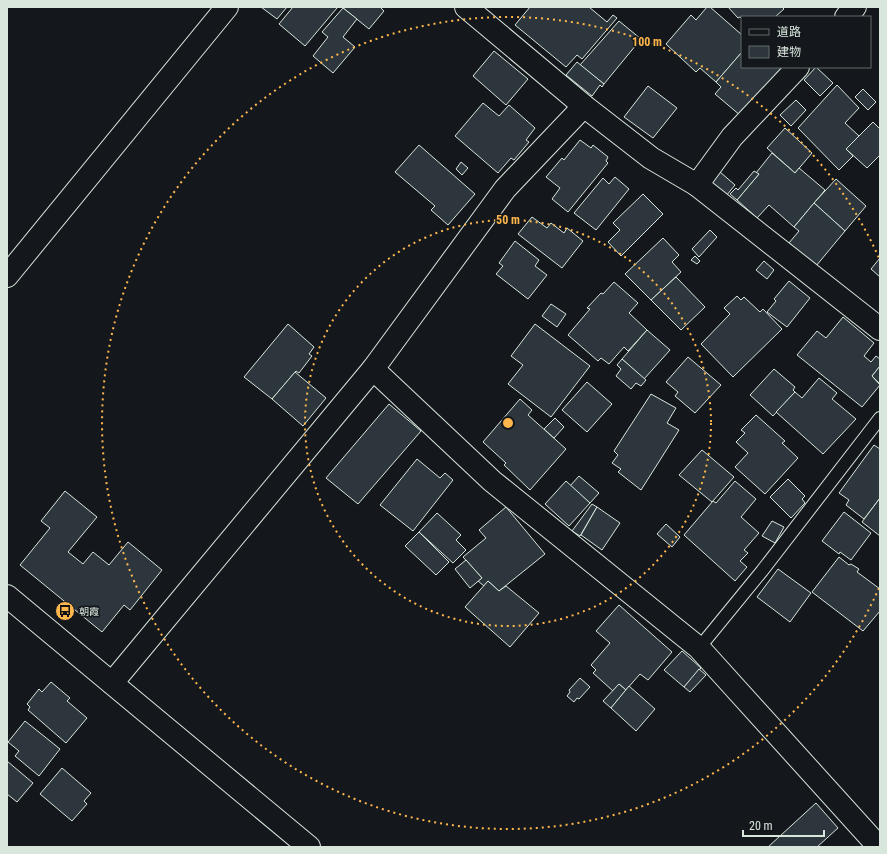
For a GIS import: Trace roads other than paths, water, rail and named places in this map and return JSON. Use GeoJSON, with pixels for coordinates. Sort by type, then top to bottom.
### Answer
{"type":"FeatureCollection","features":[{"type":"Feature","properties":{"kind":"street"},"geometry":{"type":"LineString","coordinates":[[7,276],[226,7]]}},
{"type":"Feature","properties":{"kind":"street"},"geometry":{"type":"LineString","coordinates":[[466,7],[584,106],[651,158],[697,185],[880,329]]}},
{"type":"Feature","properties":{"kind":"street"},"geometry":{"type":"LineString","coordinates":[[847,16],[854,7]]}},
{"type":"Feature","properties":{"kind":"street"},"geometry":{"type":"LineString","coordinates":[[697,185],[732,136],[797,68]]}},
{"type":"Feature","properties":{"kind":"street"},"geometry":{"type":"LineString","coordinates":[[112,683],[373,369],[505,189],[584,106]]}},
{"type":"Feature","properties":{"kind":"street"},"geometry":{"type":"LineString","coordinates":[[373,369],[492,481],[699,648],[879,847]]}},
{"type":"Feature","properties":{"kind":"street"},"geometry":{"type":"LineString","coordinates":[[7,596],[309,847]]}},
{"type":"Feature","properties":{"kind":"lane"},"geometry":{"type":"LineString","coordinates":[[699,648],[762,571],[880,418]]}},
{"type":"Feature","properties":{"kind":"place","name":"朝霞"},"geometry":{"type":"Point","coordinates":[65,611]}}]}
